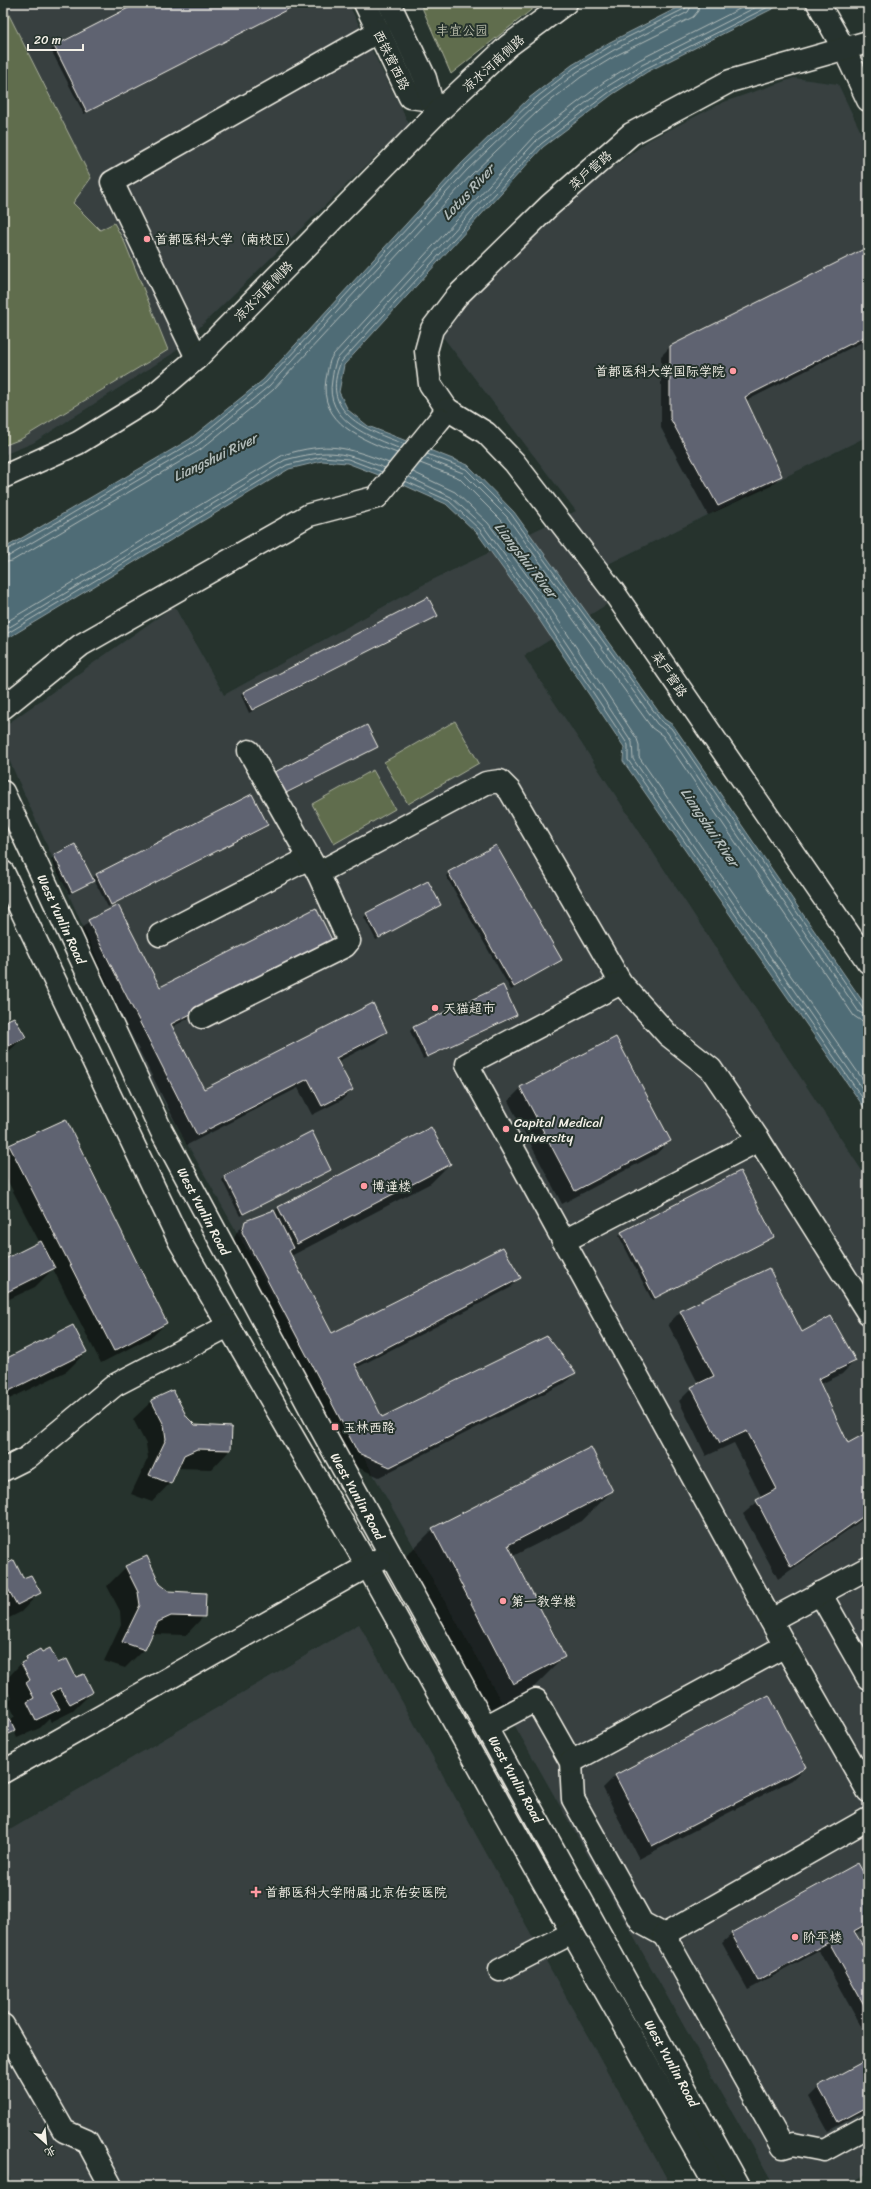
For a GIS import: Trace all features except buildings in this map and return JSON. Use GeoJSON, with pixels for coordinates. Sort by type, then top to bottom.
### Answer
{"type":"FeatureCollection","features":[{"type":"Feature","properties":{"kind":"street","name":"西铁营西路"},"geometry":{"type":"LineString","coordinates":[[365,3],[410,98],[437,108]]}},
{"type":"Feature","properties":{"kind":"street","name":"西铁营西路"},"geometry":{"type":"LineString","coordinates":[[389,3],[425,78],[437,108]]}},
{"type":"Feature","properties":{"kind":"street","name":"凉水河南侧路"},"geometry":{"type":"LineString","coordinates":[[3,477],[78,443],[148,400],[197,358],[437,108],[508,46],[566,3]]}},
{"type":"Feature","properties":{"kind":"street"},"geometry":{"type":"LineString","coordinates":[[818,3],[844,49],[868,100]]}},
{"type":"Feature","properties":{"kind":"street"},"geometry":{"type":"LineString","coordinates":[[197,358],[112,182],[379,31]]}},
{"type":"Feature","properties":{"kind":"street","name":"菜户营路"},"geometry":{"type":"LineString","coordinates":[[868,42],[730,81],[631,134],[549,206],[458,296],[432,329],[426,351],[430,384],[443,414],[486,433],[519,468],[613,591],[868,962]]}},
{"type":"Feature","properties":{"kind":"street"},"geometry":{"type":"LineString","coordinates":[[3,708],[81,645],[309,515],[377,497],[443,414]]}},
{"type":"Feature","properties":{"kind":"street"},"geometry":{"type":"LineString","coordinates":[[202,1017],[345,946],[349,941],[314,866],[249,751]]}},
{"type":"Feature","properties":{"kind":"street"},"geometry":{"type":"LineString","coordinates":[[160,935],[314,866],[486,783],[500,781],[510,791],[621,983],[668,1035],[712,1069],[759,1140],[868,1313]]}},
{"type":"Feature","properties":{"kind":"street","name":"West Yunlin Road"},"geometry":{"type":"LineString","coordinates":[[3,792],[161,1130],[390,1553],[487,1726],[739,2186]]}},
{"type":"Feature","properties":{"kind":"street","name":"West Yunlin Road"},"geometry":{"type":"LineString","coordinates":[[3,872],[163,1211],[367,1566],[572,1933],[716,2186]]}},
{"type":"Feature","properties":{"kind":"street"},"geometry":{"type":"LineString","coordinates":[[621,983],[467,1064],[785,1646],[868,1791]]}},
{"type":"Feature","properties":{"kind":"street"},"geometry":{"type":"LineString","coordinates":[[564,1241],[759,1140]]}},
{"type":"Feature","properties":{"kind":"street"},"geometry":{"type":"LineString","coordinates":[[3,1470],[27,1458],[115,1385],[228,1326]]}},
{"type":"Feature","properties":{"kind":"street"},"geometry":{"type":"LineString","coordinates":[[3,1772],[390,1553]]}},
{"type":"Feature","properties":{"kind":"street"},"geometry":{"type":"LineString","coordinates":[[771,1620],[868,1568]]}},
{"type":"Feature","properties":{"kind":"street"},"geometry":{"type":"LineString","coordinates":[[820,1593],[868,1678]]}},
{"type":"Feature","properties":{"kind":"street"},"geometry":{"type":"LineString","coordinates":[[571,1762],[785,1646]]}},
{"type":"Feature","properties":{"kind":"street"},"geometry":{"type":"LineString","coordinates":[[487,1726],[536,1700],[571,1762],[573,1800],[642,1923],[664,1935],[783,2148],[793,2144],[824,2150],[868,2126]]}},
{"type":"Feature","properties":{"kind":"street"},"geometry":{"type":"LineString","coordinates":[[664,1935],[868,1820]]}},
{"type":"Feature","properties":{"kind":"street"},"geometry":{"type":"LineString","coordinates":[[500,1970],[572,1933]]}},
{"type":"Feature","properties":{"kind":"street"},"geometry":{"type":"LineString","coordinates":[[3,2025],[64,2131],[86,2141],[111,2186]]}},
{"type":"Feature","properties":{"kind":"shaded area","name":"首都医科大学（南校区）"},"geometry":{"type":"Polygon","coordinates":[[[3,3],[348,3],[409,124],[172,354],[33,443],[3,455],[3,3]]]}},
{"type":"Feature","properties":{"kind":"shaded area","name":"Capital Medical University"},"geometry":{"type":"Polygon","coordinates":[[[794,78],[838,84],[868,147],[868,436],[594,571],[609,603],[524,656],[868,1180],[868,2173],[845,2186],[774,2186],[150,1078],[3,746],[3,727],[174,606],[224,695],[430,581],[576,511],[440,333],[496,266],[582,191],[649,140],[724,102],[794,78]]]}},
{"type":"Feature","properties":{"kind":"shaded area","name":"首都医科大学附属北京佑安医院"},"geometry":{"type":"Polygon","coordinates":[[[359,1624],[671,2186],[14,2186],[3,2166],[3,1834],[359,1624]]]}},
{"type":"Feature","properties":{"kind":"green space"},"geometry":{"type":"Polygon","coordinates":[[[3,3],[91,178],[73,203],[100,230],[114,223],[125,243],[168,350],[21,439],[3,446],[3,3]]]}},
{"type":"Feature","properties":{"kind":"green space","name":"丰宜公园"},"geometry":{"type":"Polygon","coordinates":[[[420,3],[540,3],[451,74],[420,3]]]}},
{"type":"Feature","properties":{"kind":"green space"},"geometry":{"type":"Polygon","coordinates":[[[455,721],[479,763],[408,804],[384,762],[455,721]]]}},
{"type":"Feature","properties":{"kind":"green space"},"geometry":{"type":"Polygon","coordinates":[[[373,770],[395,809],[334,844],[312,804],[373,770]]]}},
{"type":"Feature","properties":{"kind":"water"},"geometry":{"type":"Polygon","coordinates":[[[687,3],[784,3],[647,72],[613,94],[543,147],[344,365],[339,392],[348,410],[368,426],[468,465],[514,512],[664,719],[673,725],[868,1009],[868,1113],[623,761],[624,747],[530,606],[477,533],[446,504],[397,482],[347,463],[322,461],[289,469],[3,641],[3,549],[190,439],[263,380],[461,164],[529,98],[572,65],[610,42],[687,3]]]}},
{"type":"Feature","properties":{"kind":"place","name":"首都医科大学（南校区）"},"geometry":{"type":"Point","coordinates":[147,239]}},
{"type":"Feature","properties":{"kind":"place","name":"首都医科大学国际学院"},"geometry":{"type":"Point","coordinates":[733,371]}},
{"type":"Feature","properties":{"kind":"place","name":"天猫超市"},"geometry":{"type":"Point","coordinates":[435,1008]}},
{"type":"Feature","properties":{"kind":"place","name":"Capital Medical University"},"geometry":{"type":"Point","coordinates":[506,1129]}},
{"type":"Feature","properties":{"kind":"place","name":"博谨楼"},"geometry":{"type":"Point","coordinates":[364,1186]}},
{"type":"Feature","properties":{"kind":"place","name":"玉林西路"},"geometry":{"type":"Point","coordinates":[335,1427]}},
{"type":"Feature","properties":{"kind":"place","name":"第一教学楼"},"geometry":{"type":"Point","coordinates":[503,1601]}},
{"type":"Feature","properties":{"kind":"place","name":"首都医科大学附属北京佑安医院"},"geometry":{"type":"Point","coordinates":[256,1892]}},
{"type":"Feature","properties":{"kind":"place","name":"阶平楼"},"geometry":{"type":"Point","coordinates":[795,1937]}},
{"type":"Feature","properties":{"kind":"water label","name":"Lotus River"},"geometry":{"type":"Point","coordinates":[468,192]}},
{"type":"Feature","properties":{"kind":"water label","name":"Liangshui River"},"geometry":{"type":"Point","coordinates":[215,457]}},
{"type":"Feature","properties":{"kind":"water label","name":"Liangshui River"},"geometry":{"type":"Point","coordinates":[526,560]}},
{"type":"Feature","properties":{"kind":"water label","name":"Liangshui River"},"geometry":{"type":"Point","coordinates":[710,827]}}]}
